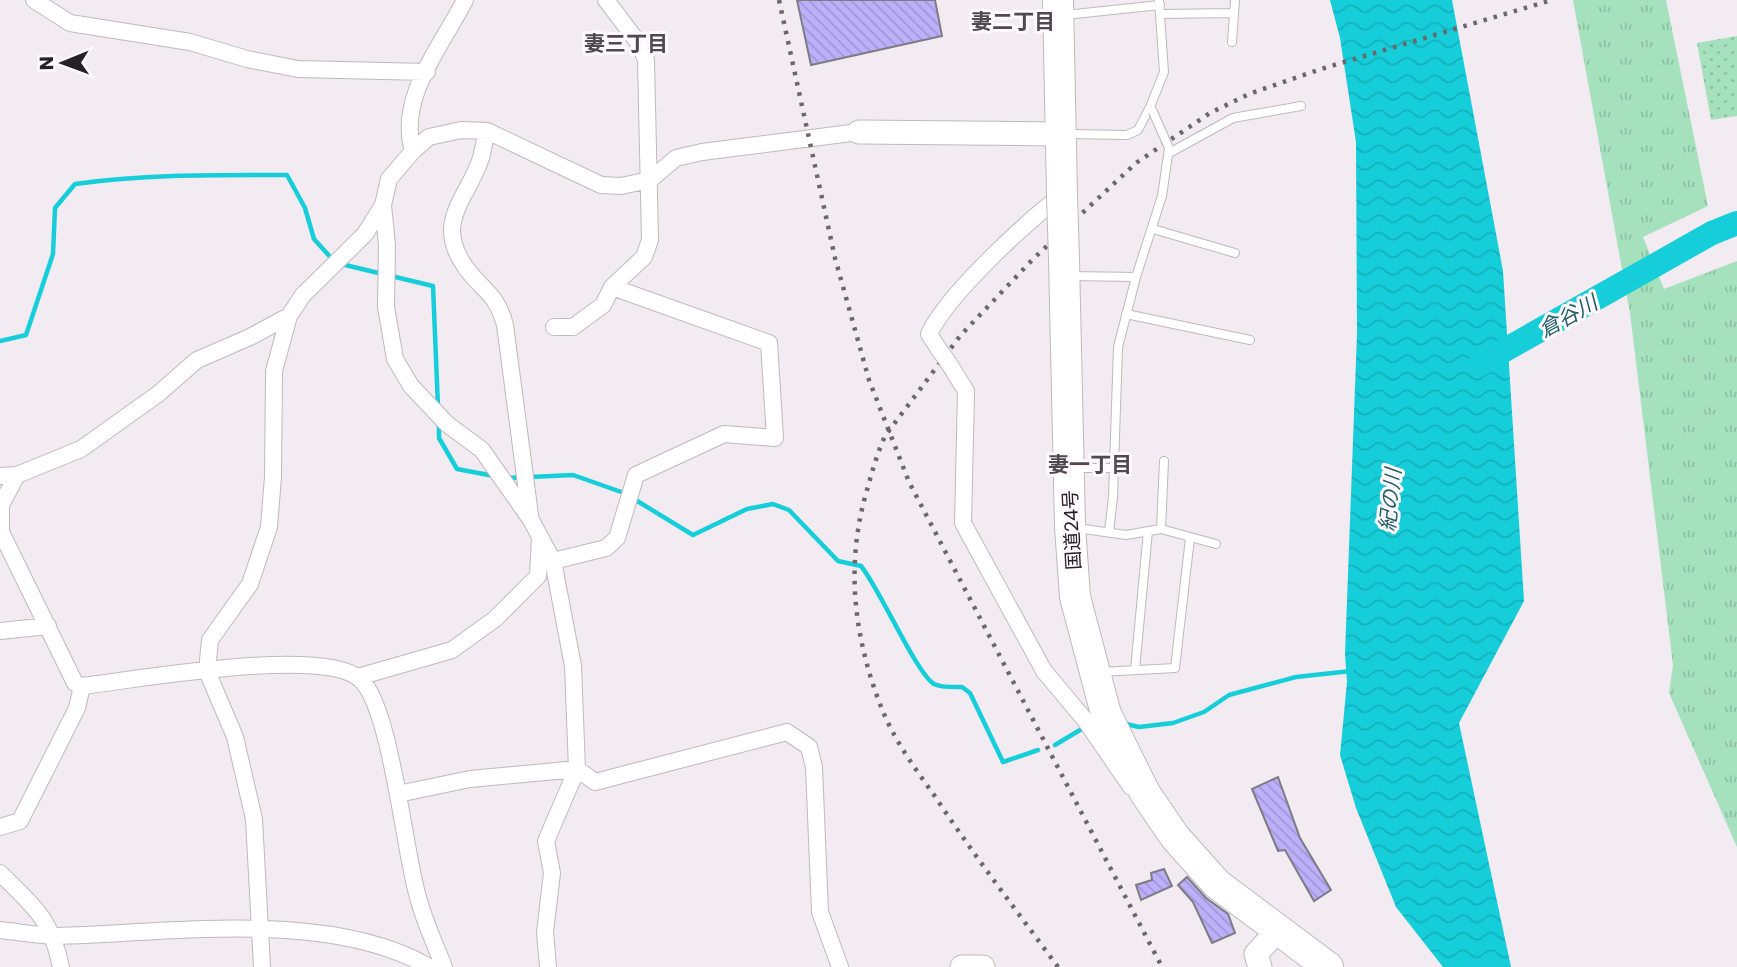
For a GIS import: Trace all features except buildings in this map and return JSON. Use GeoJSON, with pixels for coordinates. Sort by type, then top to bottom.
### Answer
{"type":"FeatureCollection","features":[{"type":"Feature","properties":{"kind":"highway","name":"国道24号"},"geometry":{"type":"LineString","coordinates":[[1058,8],[1070,527],[1075,597],[1093,672],[1106,714],[1158,813],[1175,837],[1217,884],[1328,967]]}},
{"type":"Feature","properties":{"kind":"street"},"geometry":{"type":"LineString","coordinates":[[34,0],[70,23],[190,42],[247,59],[298,69],[427,72]]}},
{"type":"Feature","properties":{"kind":"street"},"geometry":{"type":"LineString","coordinates":[[413,151],[408,135],[410,104],[465,0]]}},
{"type":"Feature","properties":{"kind":"street"},"geometry":{"type":"LineString","coordinates":[[554,327],[573,327],[603,305],[612,287],[644,257],[650,240],[646,60],[640,45],[607,0]]}},
{"type":"Feature","properties":{"kind":"street"},"geometry":{"type":"LineString","coordinates":[[262,967],[254,819],[235,737],[206,671],[210,640],[250,584],[269,527],[275,371],[289,316],[303,295],[365,234],[383,205],[389,179],[413,151],[429,137],[461,130],[486,131],[601,185],[621,186],[650,180],[676,158],[702,152],[859,132],[1061,134]]}},
{"type":"Feature","properties":{"kind":"street"},"geometry":{"type":"LineString","coordinates":[[486,131],[480,159],[452,216],[451,240],[465,267],[499,304],[505,325],[531,520]]}},
{"type":"Feature","properties":{"kind":"street"},"geometry":{"type":"LineString","coordinates":[[1062,195],[1026,226],[947,305],[929,334],[966,391],[963,523],[1044,671],[1084,720],[1116,769],[1142,800],[1158,813]]}},
{"type":"Feature","properties":{"kind":"street"},"geometry":{"type":"LineString","coordinates":[[383,205],[387,244],[386,306],[395,359],[411,386],[447,424],[482,450],[531,520],[553,561],[573,666],[577,769],[546,841],[552,873],[545,932],[548,967]]}},
{"type":"Feature","properties":{"kind":"street"},"geometry":{"type":"LineString","coordinates":[[553,561],[606,548],[617,538],[636,475],[724,434],[775,438],[769,343],[612,287]]}},
{"type":"Feature","properties":{"kind":"street"},"geometry":{"type":"LineString","coordinates":[[0,476],[17,475],[81,449],[158,394],[197,360],[250,337],[289,316]]}},
{"type":"Feature","properties":{"kind":"street"},"geometry":{"type":"LineString","coordinates":[[17,475],[1,505],[1,532],[75,683],[82,687],[286,664],[336,668],[358,677],[372,693],[398,794],[418,897],[443,967]]}},
{"type":"Feature","properties":{"kind":"street"},"geometry":{"type":"LineString","coordinates":[[358,677],[452,650],[495,620],[538,576],[540,536]]}},
{"type":"Feature","properties":{"kind":"street"},"geometry":{"type":"LineString","coordinates":[[0,631],[48,626]]}},
{"type":"Feature","properties":{"kind":"street"},"geometry":{"type":"LineString","coordinates":[[0,827],[20,821],[77,708],[82,687]]}},
{"type":"Feature","properties":{"kind":"street"},"geometry":{"type":"LineString","coordinates":[[398,794],[470,779],[577,769],[594,782],[787,732],[809,747],[818,812],[820,912],[840,967]]}},
{"type":"Feature","properties":{"kind":"street"},"geometry":{"type":"LineString","coordinates":[[0,873],[38,911],[55,936],[61,967]]}},
{"type":"Feature","properties":{"kind":"street"},"geometry":{"type":"LineString","coordinates":[[0,930],[55,936],[173,929],[324,933],[390,951],[429,967]]}},
{"type":"Feature","properties":{"kind":"street"},"geometry":{"type":"LineString","coordinates":[[1259,967],[1256,954],[1279,929]]}},
{"type":"Feature","properties":{"kind":"street"},"geometry":{"type":"LineString","coordinates":[[962,967],[983,967]]}},
{"type":"Feature","properties":{"kind":"lane"},"geometry":{"type":"LineString","coordinates":[[1233,42],[1235,0]]}},
{"type":"Feature","properties":{"kind":"lane"},"geometry":{"type":"LineString","coordinates":[[1058,8],[1160,6],[1234,13]]}},
{"type":"Feature","properties":{"kind":"lane"},"geometry":{"type":"LineString","coordinates":[[1061,134],[1127,135],[1138,130],[1151,109],[1164,72],[1160,6]]}},
{"type":"Feature","properties":{"kind":"lane"},"geometry":{"type":"LineString","coordinates":[[1170,150],[1233,118],[1301,106]]}},
{"type":"Feature","properties":{"kind":"lane"},"geometry":{"type":"LineString","coordinates":[[1109,532],[1118,348],[1136,276],[1153,229],[1170,150],[1151,109]]}},
{"type":"Feature","properties":{"kind":"lane"},"geometry":{"type":"LineString","coordinates":[[1153,229],[1236,253]]}},
{"type":"Feature","properties":{"kind":"lane"},"geometry":{"type":"LineString","coordinates":[[1064,268],[1136,276]]}},
{"type":"Feature","properties":{"kind":"lane"},"geometry":{"type":"LineString","coordinates":[[1126,314],[1250,340]]}},
{"type":"Feature","properties":{"kind":"lane"},"geometry":{"type":"LineString","coordinates":[[1161,529],[1164,461]]}},
{"type":"Feature","properties":{"kind":"lane"},"geometry":{"type":"LineString","coordinates":[[1069,468],[1114,468]]}},
{"type":"Feature","properties":{"kind":"lane"},"geometry":{"type":"LineString","coordinates":[[1070,527],[1126,535],[1161,529],[1216,544]]}},
{"type":"Feature","properties":{"kind":"lane"},"geometry":{"type":"LineString","coordinates":[[1135,670],[1148,531]]}},
{"type":"Feature","properties":{"kind":"lane"},"geometry":{"type":"LineString","coordinates":[[1093,672],[1175,668],[1190,538]]}},
{"type":"Feature","properties":{"kind":"green space"},"geometry":{"type":"Polygon","coordinates":[[[1573,0],[1666,0],[1708,206],[1643,237],[1664,289],[1737,261],[1737,847],[1669,693],[1673,665],[1630,313],[1573,0]]]}},
{"type":"Feature","properties":{"kind":"green space"},"geometry":{"type":"Polygon","coordinates":[[[1737,36],[1737,116],[1711,120],[1697,43],[1737,36]]]}},
{"type":"Feature","properties":{"kind":"water","name":"紀の川"},"geometry":{"type":"Polygon","coordinates":[[[1330,0],[1452,0],[1503,271],[1524,601],[1459,723],[1511,967],[1443,967],[1396,907],[1356,808],[1340,755],[1347,682],[1345,654],[1357,334],[1356,142],[1340,38],[1330,0]]]}},
{"type":"Feature","properties":{"kind":"waterway"},"geometry":{"type":"LineString","coordinates":[[0,341],[26,335],[53,254],[55,208],[75,184],[155,177],[287,175],[305,208],[314,239],[333,260]]}},
{"type":"Feature","properties":{"kind":"waterway","name":"倉谷川"},"geometry":{"type":"LineString","coordinates":[[1480,364],[1712,233],[1737,223]]}},
{"type":"Feature","properties":{"kind":"waterway"},"geometry":{"type":"LineString","coordinates":[[341,264],[433,286],[438,407]]}},
{"type":"Feature","properties":{"kind":"waterway"},"geometry":{"type":"LineString","coordinates":[[439,422],[439,438],[457,469],[494,476]]}},
{"type":"Feature","properties":{"kind":"waterway"},"geometry":{"type":"LineString","coordinates":[[506,478],[573,475],[627,494]]}},
{"type":"Feature","properties":{"kind":"waterway"},"geometry":{"type":"LineString","coordinates":[[634,499],[693,535],[747,509],[773,504],[789,510],[838,561],[861,566],[927,677],[934,684],[962,687],[970,693],[1003,762],[1038,750]]}},
{"type":"Feature","properties":{"kind":"waterway"},"geometry":{"type":"LineString","coordinates":[[1122,723],[1139,727],[1173,723],[1204,712],[1229,695],[1296,677],[1351,671]]}},
{"type":"Feature","properties":{"kind":"waterway"},"geometry":{"type":"LineString","coordinates":[[1055,745],[1085,727]]}},
{"type":"Feature","properties":{"kind":"railway"},"geometry":{"type":"LineString","coordinates":[[779,0],[835,258],[869,380],[909,482],[1162,967]]}},
{"type":"Feature","properties":{"kind":"railway"},"geometry":{"type":"LineString","coordinates":[[1058,967],[979,860],[904,751],[885,716],[871,678],[859,627],[856,549],[865,497],[885,436],[960,336],[1033,259],[1136,163],[1210,113],[1249,94],[1321,69],[1552,0]]}},
{"type":"Feature","properties":{"kind":"district","name":"妻二丁目"},"geometry":{"type":"Point","coordinates":[1013,21]}},
{"type":"Feature","properties":{"kind":"district","name":"妻三丁目"},"geometry":{"type":"Point","coordinates":[626,43]}},
{"type":"Feature","properties":{"kind":"district","name":"妻一丁目"},"geometry":{"type":"Point","coordinates":[1090,464]}}]}
